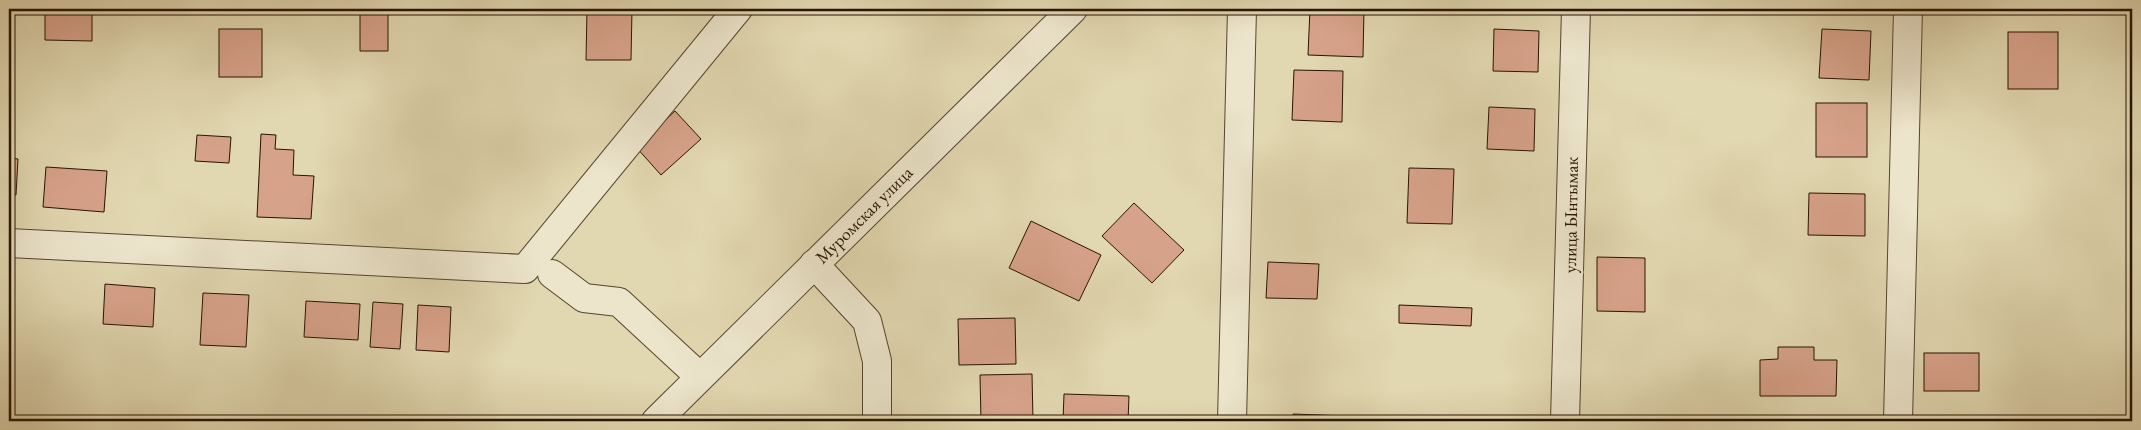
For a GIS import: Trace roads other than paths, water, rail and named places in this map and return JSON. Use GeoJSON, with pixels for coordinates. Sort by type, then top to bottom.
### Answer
{"type":"FeatureCollection","features":[{"type":"Feature","properties":{"kind":"street"},"geometry":{"type":"LineString","coordinates":[[525,269],[738,9]]}},
{"type":"Feature","properties":{"kind":"street","name":"Муромская улица"},"geometry":{"type":"LineString","coordinates":[[656,421],[1073,9]]}},
{"type":"Feature","properties":{"kind":"street"},"geometry":{"type":"LineString","coordinates":[[1232,421],[1242,9]]}},
{"type":"Feature","properties":{"kind":"street","name":"улица Ынтымак"},"geometry":{"type":"LineString","coordinates":[[1565,421],[1576,9]]}},
{"type":"Feature","properties":{"kind":"street"},"geometry":{"type":"LineString","coordinates":[[1898,421],[1908,9]]}},
{"type":"Feature","properties":{"kind":"street"},"geometry":{"type":"LineString","coordinates":[[9,244],[525,269],[552,274],[584,298],[618,302],[700,377]]}},
{"type":"Feature","properties":{"kind":"street"},"geometry":{"type":"LineString","coordinates":[[542,247],[552,274]]}},
{"type":"Feature","properties":{"kind":"street"},"geometry":{"type":"LineString","coordinates":[[814,264],[867,321],[877,361],[877,421]]}}]}
